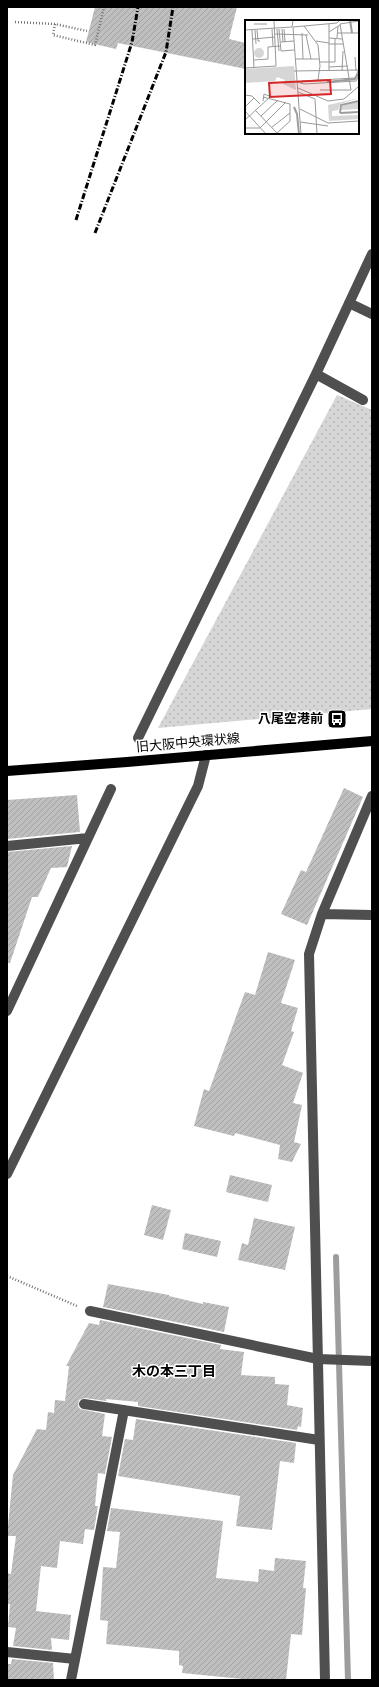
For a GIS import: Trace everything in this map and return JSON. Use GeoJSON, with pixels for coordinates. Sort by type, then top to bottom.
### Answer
{"type":"FeatureCollection","features":[{"type":"Feature","properties":{"kind":"main road","name":"旧大阪中央環状線"},"geometry":{"type":"LineString","coordinates":[[7,770],[372,741]]}},
{"type":"Feature","properties":{"kind":"street"},"geometry":{"type":"LineString","coordinates":[[138,738],[316,374],[372,254]]}},
{"type":"Feature","properties":{"kind":"street"},"geometry":{"type":"LineString","coordinates":[[349,303],[372,314]]}},
{"type":"Feature","properties":{"kind":"street"},"geometry":{"type":"LineString","coordinates":[[316,374],[363,400]]}},
{"type":"Feature","properties":{"kind":"street"},"geometry":{"type":"LineString","coordinates":[[7,1174],[198,786],[206,755]]}},
{"type":"Feature","properties":{"kind":"street"},"geometry":{"type":"LineString","coordinates":[[7,1012],[10,1000],[111,789]]}},
{"type":"Feature","properties":{"kind":"street"},"geometry":{"type":"LineString","coordinates":[[325,1680],[309,954],[322,914],[372,796]]}},
{"type":"Feature","properties":{"kind":"street"},"geometry":{"type":"LineString","coordinates":[[7,846],[88,838]]}},
{"type":"Feature","properties":{"kind":"street"},"geometry":{"type":"LineString","coordinates":[[322,914],[372,915]]}},
{"type":"Feature","properties":{"kind":"street"},"geometry":{"type":"LineString","coordinates":[[90,1311],[318,1359],[372,1361]]}},
{"type":"Feature","properties":{"kind":"street"},"geometry":{"type":"LineString","coordinates":[[84,1404],[319,1440]]}},
{"type":"Feature","properties":{"kind":"street"},"geometry":{"type":"LineString","coordinates":[[71,1680],[124,1410]]}},
{"type":"Feature","properties":{"kind":"street"},"geometry":{"type":"LineString","coordinates":[[7,1652],[75,1659]]}},
{"type":"Feature","properties":{"kind":"path"},"geometry":{"type":"LineString","coordinates":[[55,24],[53,35],[95,45],[104,7]]}},
{"type":"Feature","properties":{"kind":"path"},"geometry":{"type":"LineString","coordinates":[[15,22],[55,24],[87,31]]}},
{"type":"Feature","properties":{"kind":"path"},"geometry":{"type":"LineString","coordinates":[[7,1276],[90,1311]]}},
{"type":"Feature","properties":{"kind":"shaded area"},"geometry":{"type":"Polygon","coordinates":[[[337,395],[372,410],[372,709],[158,728],[337,395]]]}},
{"type":"Feature","properties":{"kind":"building"},"geometry":{"type":"Polygon","coordinates":[[[95,7],[237,7],[229,39],[245,43],[245,69],[118,43],[116,49],[86,42],[95,7]]]}},
{"type":"Feature","properties":{"kind":"building"},"geometry":{"type":"Polygon","coordinates":[[[344,788],[363,797],[307,925],[281,914],[301,870],[306,872],[344,788]]]}},
{"type":"Feature","properties":{"kind":"building"},"geometry":{"type":"Polygon","coordinates":[[[77,795],[80,832],[7,839],[7,800],[77,795]]]}},
{"type":"Feature","properties":{"kind":"building"},"geometry":{"type":"Polygon","coordinates":[[[72,846],[67,867],[51,868],[38,897],[32,897],[10,963],[7,963],[7,852],[72,846]]]}},
{"type":"Feature","properties":{"kind":"building"},"geometry":{"type":"Polygon","coordinates":[[[268,952],[295,960],[281,1003],[298,1008],[291,1031],[294,1032],[282,1065],[303,1073],[293,1103],[302,1105],[294,1142],[301,1144],[292,1162],[278,1159],[280,1145],[235,1133],[234,1136],[194,1126],[204,1089],[209,1091],[245,992],[255,995],[268,952]]]}},
{"type":"Feature","properties":{"kind":"building"},"geometry":{"type":"Polygon","coordinates":[[[230,1175],[272,1185],[268,1202],[226,1192],[230,1175]]]}},
{"type":"Feature","properties":{"kind":"building"},"geometry":{"type":"Polygon","coordinates":[[[152,1205],[171,1210],[163,1240],[144,1235],[152,1205]]]}},
{"type":"Feature","properties":{"kind":"building"},"geometry":{"type":"Polygon","coordinates":[[[254,1218],[295,1227],[285,1270],[238,1260],[242,1243],[248,1245],[254,1218]]]}},
{"type":"Feature","properties":{"kind":"building"},"geometry":{"type":"Polygon","coordinates":[[[185,1233],[221,1241],[217,1257],[182,1249],[185,1233]]]}},
{"type":"Feature","properties":{"kind":"building"},"geometry":{"type":"Polygon","coordinates":[[[108,1284],[169,1295],[203,1304],[203,1302],[229,1307],[224,1332],[103,1307],[108,1284]]]}},
{"type":"Feature","properties":{"kind":"building"},"geometry":{"type":"Polygon","coordinates":[[[100,1320],[221,1345],[220,1349],[244,1352],[241,1375],[275,1377],[275,1384],[289,1385],[287,1405],[303,1408],[301,1427],[298,1426],[297,1430],[138,1406],[138,1402],[106,1399],[106,1401],[85,1398],[79,1400],[78,1406],[80,1409],[105,1414],[102,1436],[112,1437],[105,1474],[98,1473],[95,1506],[98,1506],[94,1530],[85,1529],[83,1544],[60,1541],[57,1568],[41,1566],[36,1611],[71,1615],[69,1640],[51,1638],[52,1650],[13,1646],[16,1628],[8,1627],[10,1604],[7,1604],[7,1573],[11,1574],[16,1536],[7,1536],[13,1475],[37,1429],[46,1430],[48,1412],[54,1413],[55,1400],[65,1401],[69,1366],[66,1366],[89,1323],[99,1325],[100,1320]]]}},
{"type":"Feature","properties":{"kind":"building"},"geometry":{"type":"Polygon","coordinates":[[[136,1419],[296,1443],[294,1463],[280,1461],[272,1530],[236,1526],[240,1496],[118,1476],[125,1439],[133,1440],[136,1419]]]}},
{"type":"Feature","properties":{"kind":"building"},"geometry":{"type":"Polygon","coordinates":[[[111,1508],[223,1521],[216,1578],[258,1582],[259,1569],[274,1571],[275,1558],[306,1561],[303,1588],[306,1588],[302,1635],[291,1634],[286,1680],[253,1680],[182,1673],[183,1666],[179,1665],[179,1651],[106,1644],[108,1621],[100,1620],[103,1567],[116,1568],[120,1532],[107,1531],[111,1508]]]}},
{"type":"Feature","properties":{"kind":"building"},"geometry":{"type":"Polygon","coordinates":[[[12,1659],[53,1663],[54,1680],[7,1680],[7,1664],[11,1664],[12,1659]]]}},
{"type":"Feature","properties":{"kind":"waterway"},"geometry":{"type":"LineString","coordinates":[[336,1257],[348,1680]]}},
{"type":"Feature","properties":{"kind":"railway"},"geometry":{"type":"LineString","coordinates":[[76,220],[132,42],[138,7]]}},
{"type":"Feature","properties":{"kind":"railway"},"geometry":{"type":"LineString","coordinates":[[95,233],[166,52],[173,7]]}},
{"type":"Feature","properties":{"kind":"place","name":"八尾空港前"},"geometry":{"type":"Point","coordinates":[337,719]}},
{"type":"Feature","properties":{"kind":"district","name":"木の本三丁目"},"geometry":{"type":"Point","coordinates":[174,1371]}}]}
